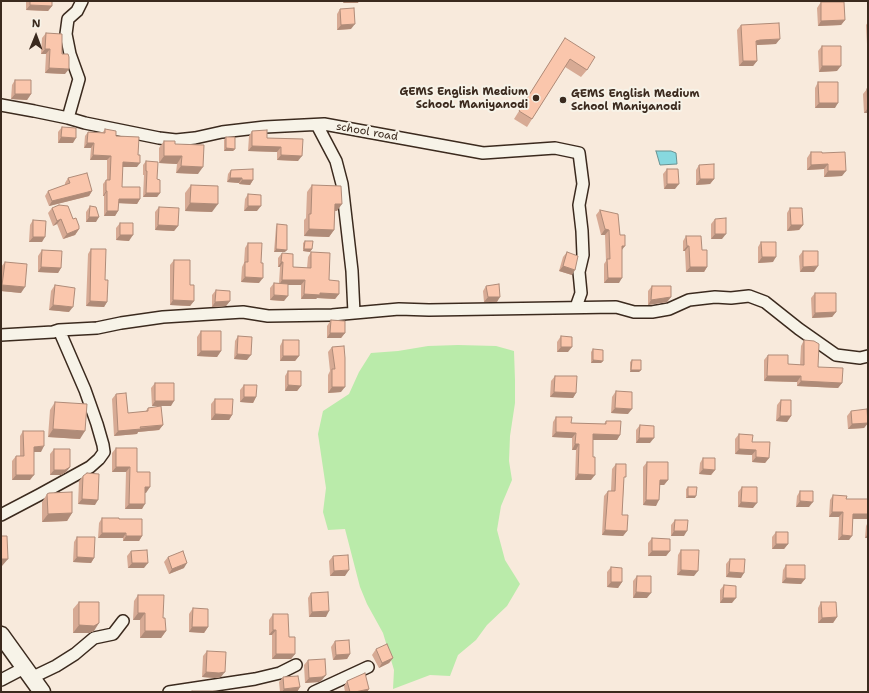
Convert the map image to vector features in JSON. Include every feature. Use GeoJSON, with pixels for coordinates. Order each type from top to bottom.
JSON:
{"type":"FeatureCollection","features":[{"type":"Feature","properties":{"kind":"main road"},"geometry":{"type":"LineString","coordinates":[[1,635],[42,692]]}},
{"type":"Feature","properties":{"kind":"street"},"geometry":{"type":"LineString","coordinates":[[68,118],[78,79],[70,54],[66,34],[68,19],[77,11],[82,1]]}},
{"type":"Feature","properties":{"kind":"street","name":"school road"},"geometry":{"type":"LineString","coordinates":[[1,105],[159,138],[176,140],[195,138],[222,132],[265,127],[324,124],[483,153],[555,148],[579,154],[583,184],[579,205],[583,255],[579,272],[581,293],[576,308]]}},
{"type":"Feature","properties":{"kind":"street"},"geometry":{"type":"LineString","coordinates":[[317,125],[336,161],[342,184],[352,271],[354,313]]}},
{"type":"Feature","properties":{"kind":"street"},"geometry":{"type":"LineString","coordinates":[[1,335],[97,328],[163,317],[243,312],[268,316],[332,315],[399,309],[429,310],[616,307],[634,312],[652,312],[669,309],[689,300],[715,297],[731,298],[749,296],[765,302],[799,329],[836,355],[860,358],[868,356]]}},
{"type":"Feature","properties":{"kind":"street"},"geometry":{"type":"LineString","coordinates":[[1,515],[90,467],[104,452],[104,444],[85,390],[59,330]]}},
{"type":"Feature","properties":{"kind":"street"},"geometry":{"type":"LineString","coordinates":[[1,680],[56,666],[75,654],[94,638],[113,634],[123,622]]}},
{"type":"Feature","properties":{"kind":"street"},"geometry":{"type":"LineString","coordinates":[[169,692],[280,673],[296,665]]}},
{"type":"Feature","properties":{"kind":"street"},"geometry":{"type":"LineString","coordinates":[[314,692],[368,667]]}},
{"type":"Feature","properties":{"kind":"green space"},"geometry":{"type":"Polygon","coordinates":[[[428,346],[496,346],[514,351],[515,403],[510,436],[509,461],[512,480],[501,506],[497,530],[505,560],[520,584],[507,606],[487,625],[476,640],[458,655],[450,676],[430,675],[393,689],[394,670],[383,633],[367,604],[360,587],[345,529],[328,530],[323,512],[326,488],[318,434],[323,411],[349,394],[359,372],[371,353],[398,351],[428,346]]]}},
{"type":"Feature","properties":{"kind":"water"},"geometry":{"type":"Polygon","coordinates":[[[656,151],[671,151],[676,153],[677,164],[660,165],[656,151]]]}},
{"type":"Feature","properties":{"kind":"building"},"geometry":{"type":"Polygon","coordinates":[[[30,1],[52,1],[52,6],[30,5],[30,1]]]}},
{"type":"Feature","properties":{"kind":"building"},"geometry":{"type":"Polygon","coordinates":[[[821,2],[844,2],[845,20],[821,21],[821,2]]]}},
{"type":"Feature","properties":{"kind":"building"},"geometry":{"type":"Polygon","coordinates":[[[354,8],[355,24],[341,25],[340,9],[354,8]]]}},
{"type":"Feature","properties":{"kind":"building"},"geometry":{"type":"Polygon","coordinates":[[[779,23],[780,39],[756,41],[757,61],[743,61],[741,25],[779,23]]]}},
{"type":"Feature","properties":{"kind":"building"},"geometry":{"type":"Polygon","coordinates":[[[46,33],[62,34],[62,54],[68,54],[69,69],[49,68],[50,49],[45,49],[46,33]]]}},
{"type":"Feature","properties":{"kind":"building","name":"GEMS English Medium SchooL Maniyanodi"},"geometry":{"type":"Polygon","coordinates":[[[565,38],[595,57],[587,70],[570,59],[532,119],[519,111],[565,38]]]}},
{"type":"Feature","properties":{"kind":"building"},"geometry":{"type":"Polygon","coordinates":[[[822,46],[841,46],[841,66],[822,66],[822,46]]]}},
{"type":"Feature","properties":{"kind":"building"},"geometry":{"type":"Polygon","coordinates":[[[15,80],[31,80],[31,94],[15,94],[15,80]]]}},
{"type":"Feature","properties":{"kind":"building"},"geometry":{"type":"Polygon","coordinates":[[[818,82],[838,82],[838,103],[819,103],[818,82]]]}},
{"type":"Feature","properties":{"kind":"building"},"geometry":{"type":"Polygon","coordinates":[[[62,127],[76,128],[76,138],[61,137],[62,127]]]}},
{"type":"Feature","properties":{"kind":"building"},"geometry":{"type":"Polygon","coordinates":[[[105,129],[116,131],[116,136],[139,137],[138,155],[140,155],[140,163],[123,162],[122,187],[140,187],[140,199],[119,199],[118,211],[107,211],[106,180],[110,180],[111,156],[93,155],[94,143],[87,143],[88,132],[105,133],[105,129]]]}},
{"type":"Feature","properties":{"kind":"building"},"geometry":{"type":"Polygon","coordinates":[[[267,130],[267,138],[303,139],[302,156],[281,155],[281,147],[252,146],[252,131],[267,130]]]}},
{"type":"Feature","properties":{"kind":"building"},"geometry":{"type":"Polygon","coordinates":[[[226,137],[235,137],[235,149],[226,148],[226,137]]]}},
{"type":"Feature","properties":{"kind":"building"},"geometry":{"type":"Polygon","coordinates":[[[164,141],[175,141],[175,144],[204,145],[203,167],[181,166],[182,156],[164,156],[164,141]]]}},
{"type":"Feature","properties":{"kind":"building"},"geometry":{"type":"Polygon","coordinates":[[[811,152],[845,152],[846,171],[828,171],[828,164],[811,165],[811,152]]]}},
{"type":"Feature","properties":{"kind":"building"},"geometry":{"type":"Polygon","coordinates":[[[146,161],[158,162],[157,179],[160,180],[160,193],[146,193],[146,161]]]}},
{"type":"Feature","properties":{"kind":"building"},"geometry":{"type":"Polygon","coordinates":[[[714,164],[714,179],[700,179],[699,165],[714,164]]]}},
{"type":"Feature","properties":{"kind":"building"},"geometry":{"type":"Polygon","coordinates":[[[253,169],[253,180],[230,178],[231,170],[253,169]]]}},
{"type":"Feature","properties":{"kind":"building"},"geometry":{"type":"Polygon","coordinates":[[[667,169],[678,169],[679,184],[667,184],[667,169]]]}},
{"type":"Feature","properties":{"kind":"building"},"geometry":{"type":"Polygon","coordinates":[[[87,173],[92,191],[52,201],[48,191],[70,183],[68,178],[87,173]]]}},
{"type":"Feature","properties":{"kind":"building"},"geometry":{"type":"Polygon","coordinates":[[[191,185],[218,186],[218,204],[190,203],[191,185]]]}},
{"type":"Feature","properties":{"kind":"building"},"geometry":{"type":"Polygon","coordinates":[[[312,185],[341,186],[342,204],[335,204],[334,230],[309,229],[312,185]]]}},
{"type":"Feature","properties":{"kind":"building"},"geometry":{"type":"Polygon","coordinates":[[[248,194],[261,195],[261,206],[248,206],[248,194]]]}},
{"type":"Feature","properties":{"kind":"building"},"geometry":{"type":"Polygon","coordinates":[[[59,205],[68,206],[73,219],[76,218],[79,229],[67,234],[61,219],[57,221],[52,208],[59,205]]]}},
{"type":"Feature","properties":{"kind":"building"},"geometry":{"type":"Polygon","coordinates":[[[90,206],[96,207],[99,217],[89,217],[90,206]]]}},
{"type":"Feature","properties":{"kind":"building"},"geometry":{"type":"Polygon","coordinates":[[[159,207],[179,208],[178,226],[158,225],[159,207]]]}},
{"type":"Feature","properties":{"kind":"building"},"geometry":{"type":"Polygon","coordinates":[[[790,208],[802,208],[803,225],[791,225],[790,208]]]}},
{"type":"Feature","properties":{"kind":"building"},"geometry":{"type":"Polygon","coordinates":[[[600,210],[618,214],[620,235],[625,235],[625,246],[622,246],[622,278],[608,278],[607,259],[610,259],[609,230],[605,229],[600,210]]]}},
{"type":"Feature","properties":{"kind":"building"},"geometry":{"type":"Polygon","coordinates":[[[726,218],[726,234],[715,234],[715,219],[726,218]]]}},
{"type":"Feature","properties":{"kind":"building"},"geometry":{"type":"Polygon","coordinates":[[[33,220],[46,221],[45,237],[33,237],[33,220]]]}},
{"type":"Feature","properties":{"kind":"building"},"geometry":{"type":"Polygon","coordinates":[[[120,223],[133,223],[133,235],[120,235],[120,223]]]}},
{"type":"Feature","properties":{"kind":"building"},"geometry":{"type":"Polygon","coordinates":[[[277,224],[287,225],[287,250],[276,249],[277,224]]]}},
{"type":"Feature","properties":{"kind":"building"},"geometry":{"type":"Polygon","coordinates":[[[686,236],[701,236],[702,250],[707,250],[707,267],[690,267],[689,246],[687,246],[686,236]]]}},
{"type":"Feature","properties":{"kind":"building"},"geometry":{"type":"Polygon","coordinates":[[[305,241],[313,241],[312,249],[304,249],[305,241]]]}},
{"type":"Feature","properties":{"kind":"building"},"geometry":{"type":"Polygon","coordinates":[[[761,242],[776,242],[776,257],[762,257],[761,242]]]}},
{"type":"Feature","properties":{"kind":"building"},"geometry":{"type":"Polygon","coordinates":[[[248,243],[262,243],[261,263],[263,263],[263,278],[245,277],[245,262],[248,262],[248,243]]]}},
{"type":"Feature","properties":{"kind":"building"},"geometry":{"type":"Polygon","coordinates":[[[91,249],[106,249],[105,280],[108,280],[107,302],[90,301],[91,249]]]}},
{"type":"Feature","properties":{"kind":"building"},"geometry":{"type":"Polygon","coordinates":[[[42,250],[62,251],[61,268],[41,267],[42,250]]]}},
{"type":"Feature","properties":{"kind":"building"},"geometry":{"type":"Polygon","coordinates":[[[803,251],[818,251],[818,266],[803,267],[803,251]]]}},
{"type":"Feature","properties":{"kind":"building"},"geometry":{"type":"Polygon","coordinates":[[[311,252],[330,253],[329,280],[339,281],[339,294],[304,294],[305,280],[282,280],[282,253],[293,254],[293,267],[311,268],[311,252]]]}},
{"type":"Feature","properties":{"kind":"building"},"geometry":{"type":"Polygon","coordinates":[[[567,252],[578,256],[575,270],[563,266],[567,252]]]}},
{"type":"Feature","properties":{"kind":"building"},"geometry":{"type":"Polygon","coordinates":[[[174,260],[190,260],[190,285],[194,285],[194,301],[173,300],[174,260]]]}},
{"type":"Feature","properties":{"kind":"building"},"geometry":{"type":"Polygon","coordinates":[[[5,262],[27,264],[25,287],[2,285],[5,262]]]}},
{"type":"Feature","properties":{"kind":"building"},"geometry":{"type":"Polygon","coordinates":[[[274,283],[288,284],[288,296],[274,295],[274,283]]]}},
{"type":"Feature","properties":{"kind":"building"},"geometry":{"type":"Polygon","coordinates":[[[499,284],[500,297],[488,297],[486,286],[499,284]]]}},
{"type":"Feature","properties":{"kind":"building"},"geometry":{"type":"Polygon","coordinates":[[[55,285],[75,288],[73,307],[53,305],[55,285]]]}},
{"type":"Feature","properties":{"kind":"building"},"geometry":{"type":"Polygon","coordinates":[[[652,286],[671,286],[671,297],[651,300],[652,286]]]}},
{"type":"Feature","properties":{"kind":"building"},"geometry":{"type":"Polygon","coordinates":[[[216,290],[230,291],[230,301],[215,302],[216,290]]]}},
{"type":"Feature","properties":{"kind":"building"},"geometry":{"type":"Polygon","coordinates":[[[815,293],[836,293],[836,312],[815,313],[815,293]]]}},
{"type":"Feature","properties":{"kind":"building"},"geometry":{"type":"Polygon","coordinates":[[[331,320],[345,321],[345,333],[330,333],[331,320]]]}},
{"type":"Feature","properties":{"kind":"building"},"geometry":{"type":"Polygon","coordinates":[[[201,331],[221,331],[221,351],[201,351],[201,331]]]}},
{"type":"Feature","properties":{"kind":"building"},"geometry":{"type":"Polygon","coordinates":[[[238,336],[252,337],[251,355],[237,354],[238,336]]]}},
{"type":"Feature","properties":{"kind":"building"},"geometry":{"type":"Polygon","coordinates":[[[561,336],[572,337],[572,347],[561,347],[561,336]]]}},
{"type":"Feature","properties":{"kind":"building"},"geometry":{"type":"Polygon","coordinates":[[[283,340],[299,340],[299,356],[283,356],[283,340]]]}},
{"type":"Feature","properties":{"kind":"building"},"geometry":{"type":"Polygon","coordinates":[[[804,340],[814,341],[819,344],[818,367],[843,368],[842,383],[801,381],[801,376],[767,376],[768,355],[788,355],[788,364],[804,365],[804,340]]]}},
{"type":"Feature","properties":{"kind":"building"},"geometry":{"type":"Polygon","coordinates":[[[344,346],[345,387],[332,387],[332,369],[335,369],[332,347],[344,346]]]}},
{"type":"Feature","properties":{"kind":"building"},"geometry":{"type":"Polygon","coordinates":[[[593,349],[603,350],[603,361],[593,360],[593,349]]]}},
{"type":"Feature","properties":{"kind":"building"},"geometry":{"type":"Polygon","coordinates":[[[632,360],[641,360],[641,370],[631,370],[632,360]]]}},
{"type":"Feature","properties":{"kind":"building"},"geometry":{"type":"Polygon","coordinates":[[[288,371],[301,371],[301,386],[288,385],[288,371]]]}},
{"type":"Feature","properties":{"kind":"building"},"geometry":{"type":"Polygon","coordinates":[[[555,376],[577,376],[576,393],[554,392],[555,376]]]}},
{"type":"Feature","properties":{"kind":"building"},"geometry":{"type":"Polygon","coordinates":[[[155,383],[174,383],[174,401],[155,401],[155,383]]]}},
{"type":"Feature","properties":{"kind":"building"},"geometry":{"type":"Polygon","coordinates":[[[244,385],[257,385],[256,397],[244,397],[244,385]]]}},
{"type":"Feature","properties":{"kind":"building"},"geometry":{"type":"Polygon","coordinates":[[[616,391],[632,392],[632,409],[615,408],[616,391]]]}},
{"type":"Feature","properties":{"kind":"building"},"geometry":{"type":"Polygon","coordinates":[[[126,393],[128,413],[148,411],[148,408],[161,406],[163,425],[118,431],[116,394],[126,393]]]}},
{"type":"Feature","properties":{"kind":"building"},"geometry":{"type":"Polygon","coordinates":[[[215,399],[233,399],[232,415],[215,414],[215,399]]]}},
{"type":"Feature","properties":{"kind":"building"},"geometry":{"type":"Polygon","coordinates":[[[781,400],[791,400],[791,416],[780,416],[781,400]]]}},
{"type":"Feature","properties":{"kind":"building"},"geometry":{"type":"Polygon","coordinates":[[[55,402],[87,404],[85,431],[53,429],[55,402]]]}},
{"type":"Feature","properties":{"kind":"building"},"geometry":{"type":"Polygon","coordinates":[[[867,409],[868,423],[852,424],[851,411],[867,409]]]}},
{"type":"Feature","properties":{"kind":"building"},"geometry":{"type":"Polygon","coordinates":[[[556,417],[572,417],[571,423],[606,424],[606,421],[621,421],[620,435],[593,434],[595,475],[578,474],[579,444],[575,444],[576,433],[556,432],[556,417]]]}},
{"type":"Feature","properties":{"kind":"building"},"geometry":{"type":"Polygon","coordinates":[[[640,425],[654,426],[654,438],[639,438],[640,425]]]}},
{"type":"Feature","properties":{"kind":"building"},"geometry":{"type":"Polygon","coordinates":[[[23,431],[44,431],[44,446],[34,447],[34,475],[16,475],[16,456],[24,456],[23,431]]]}},
{"type":"Feature","properties":{"kind":"building"},"geometry":{"type":"Polygon","coordinates":[[[739,434],[753,435],[752,442],[770,442],[769,458],[756,457],[756,450],[739,449],[739,434]]]}},
{"type":"Feature","properties":{"kind":"building"},"geometry":{"type":"Polygon","coordinates":[[[116,448],[137,448],[137,472],[150,472],[150,487],[145,487],[145,504],[129,504],[130,467],[116,467],[116,448]]]}},
{"type":"Feature","properties":{"kind":"building"},"geometry":{"type":"Polygon","coordinates":[[[54,449],[70,449],[70,467],[65,470],[54,470],[54,449]]]}},
{"type":"Feature","properties":{"kind":"building"},"geometry":{"type":"Polygon","coordinates":[[[703,458],[715,458],[715,470],[703,469],[703,458]]]}},
{"type":"Feature","properties":{"kind":"building"},"geometry":{"type":"Polygon","coordinates":[[[647,462],[668,462],[668,480],[660,480],[659,500],[646,500],[647,462]]]}},
{"type":"Feature","properties":{"kind":"building"},"geometry":{"type":"Polygon","coordinates":[[[616,464],[626,464],[622,515],[628,515],[627,531],[605,530],[608,491],[615,491],[616,464]]]}},
{"type":"Feature","properties":{"kind":"building"},"geometry":{"type":"Polygon","coordinates":[[[87,473],[99,474],[98,500],[82,499],[83,476],[87,473]]]}},
{"type":"Feature","properties":{"kind":"building"},"geometry":{"type":"Polygon","coordinates":[[[688,487],[697,487],[696,496],[688,496],[688,487]]]}},
{"type":"Feature","properties":{"kind":"building"},"geometry":{"type":"Polygon","coordinates":[[[742,487],[757,487],[757,503],[741,502],[742,487]]]}},
{"type":"Feature","properties":{"kind":"building"},"geometry":{"type":"Polygon","coordinates":[[[800,491],[813,491],[813,502],[800,501],[800,491]]]}},
{"type":"Feature","properties":{"kind":"building"},"geometry":{"type":"Polygon","coordinates":[[[72,492],[72,513],[48,514],[47,494],[72,492]]]}},
{"type":"Feature","properties":{"kind":"building"},"geometry":{"type":"Polygon","coordinates":[[[833,495],[847,496],[846,499],[868,499],[868,514],[853,514],[852,536],[842,535],[843,512],[832,512],[833,495]]]}},
{"type":"Feature","properties":{"kind":"building"},"geometry":{"type":"Polygon","coordinates":[[[102,518],[142,519],[142,536],[126,536],[126,533],[102,533],[102,518]]]}},
{"type":"Feature","properties":{"kind":"building"},"geometry":{"type":"Polygon","coordinates":[[[675,520],[688,520],[687,531],[674,531],[675,520]]]}},
{"type":"Feature","properties":{"kind":"building"},"geometry":{"type":"Polygon","coordinates":[[[776,532],[788,532],[788,544],[776,544],[776,532]]]}},
{"type":"Feature","properties":{"kind":"building"},"geometry":{"type":"Polygon","coordinates":[[[1,536],[7,536],[8,559],[1,559],[1,536]]]}},
{"type":"Feature","properties":{"kind":"building"},"geometry":{"type":"Polygon","coordinates":[[[77,537],[95,537],[94,558],[77,557],[77,537]]]}},
{"type":"Feature","properties":{"kind":"building"},"geometry":{"type":"Polygon","coordinates":[[[652,538],[670,539],[670,551],[652,551],[652,538]]]}},
{"type":"Feature","properties":{"kind":"building"},"geometry":{"type":"Polygon","coordinates":[[[147,550],[148,563],[132,563],[131,551],[147,550]]]}},
{"type":"Feature","properties":{"kind":"building"},"geometry":{"type":"Polygon","coordinates":[[[681,550],[699,550],[698,571],[681,570],[681,550]]]}},
{"type":"Feature","properties":{"kind":"building"},"geometry":{"type":"Polygon","coordinates":[[[183,551],[187,563],[172,569],[168,557],[183,551]]]}},
{"type":"Feature","properties":{"kind":"building"},"geometry":{"type":"Polygon","coordinates":[[[348,555],[349,570],[334,571],[333,556],[348,555]]]}},
{"type":"Feature","properties":{"kind":"building"},"geometry":{"type":"Polygon","coordinates":[[[730,559],[745,559],[744,573],[729,572],[730,559]]]}},
{"type":"Feature","properties":{"kind":"building"},"geometry":{"type":"Polygon","coordinates":[[[786,565],[805,565],[805,579],[786,578],[786,565]]]}},
{"type":"Feature","properties":{"kind":"building"},"geometry":{"type":"Polygon","coordinates":[[[611,567],[622,568],[622,582],[611,582],[611,567]]]}},
{"type":"Feature","properties":{"kind":"building"},"geometry":{"type":"Polygon","coordinates":[[[637,576],[651,576],[651,593],[636,592],[637,576]]]}},
{"type":"Feature","properties":{"kind":"building"},"geometry":{"type":"Polygon","coordinates":[[[724,585],[736,586],[736,598],[723,598],[724,585]]]}},
{"type":"Feature","properties":{"kind":"building"},"geometry":{"type":"Polygon","coordinates":[[[328,592],[329,611],[312,612],[311,593],[328,592]]]}},
{"type":"Feature","properties":{"kind":"building"},"geometry":{"type":"Polygon","coordinates":[[[138,595],[164,595],[163,618],[165,618],[166,631],[145,631],[145,613],[138,613],[138,595]]]}},
{"type":"Feature","properties":{"kind":"building"},"geometry":{"type":"Polygon","coordinates":[[[79,602],[99,602],[99,623],[94,626],[79,625],[79,602]]]}},
{"type":"Feature","properties":{"kind":"building"},"geometry":{"type":"Polygon","coordinates":[[[821,602],[836,602],[837,617],[822,618],[821,602]]]}},
{"type":"Feature","properties":{"kind":"building"},"geometry":{"type":"Polygon","coordinates":[[[193,608],[208,609],[208,627],[192,627],[193,608]]]}},
{"type":"Feature","properties":{"kind":"building"},"geometry":{"type":"Polygon","coordinates":[[[273,614],[288,614],[289,637],[295,637],[295,654],[276,654],[276,630],[273,630],[273,614]]]}},
{"type":"Feature","properties":{"kind":"building"},"geometry":{"type":"Polygon","coordinates":[[[349,640],[350,654],[336,655],[335,641],[349,640]]]}},
{"type":"Feature","properties":{"kind":"building"},"geometry":{"type":"Polygon","coordinates":[[[387,644],[393,658],[382,663],[376,649],[387,644]]]}},
{"type":"Feature","properties":{"kind":"building"},"geometry":{"type":"Polygon","coordinates":[[[207,651],[226,652],[225,672],[206,672],[207,651]]]}},
{"type":"Feature","properties":{"kind":"building"},"geometry":{"type":"Polygon","coordinates":[[[325,659],[326,675],[322,677],[309,678],[308,660],[325,659]]]}},
{"type":"Feature","properties":{"kind":"building"},"geometry":{"type":"Polygon","coordinates":[[[365,673],[369,689],[350,692],[347,681],[365,673]]]}},
{"type":"Feature","properties":{"kind":"building"},"geometry":{"type":"Polygon","coordinates":[[[298,676],[300,687],[284,689],[283,677],[298,676]]]}},
{"type":"Feature","properties":{"kind":"building"},"geometry":{"type":"Polygon","coordinates":[[[216,691],[216,692],[192,692],[216,691]]]}},
{"type":"Feature","properties":{"kind":"place","name":"GEMS English Medium SchooL Maniyanodi"},"geometry":{"type":"Point","coordinates":[536,98]}},
{"type":"Feature","properties":{"kind":"place","name":"GEMS English Medium School Maniyanodi"},"geometry":{"type":"Point","coordinates":[563,100]}}]}
